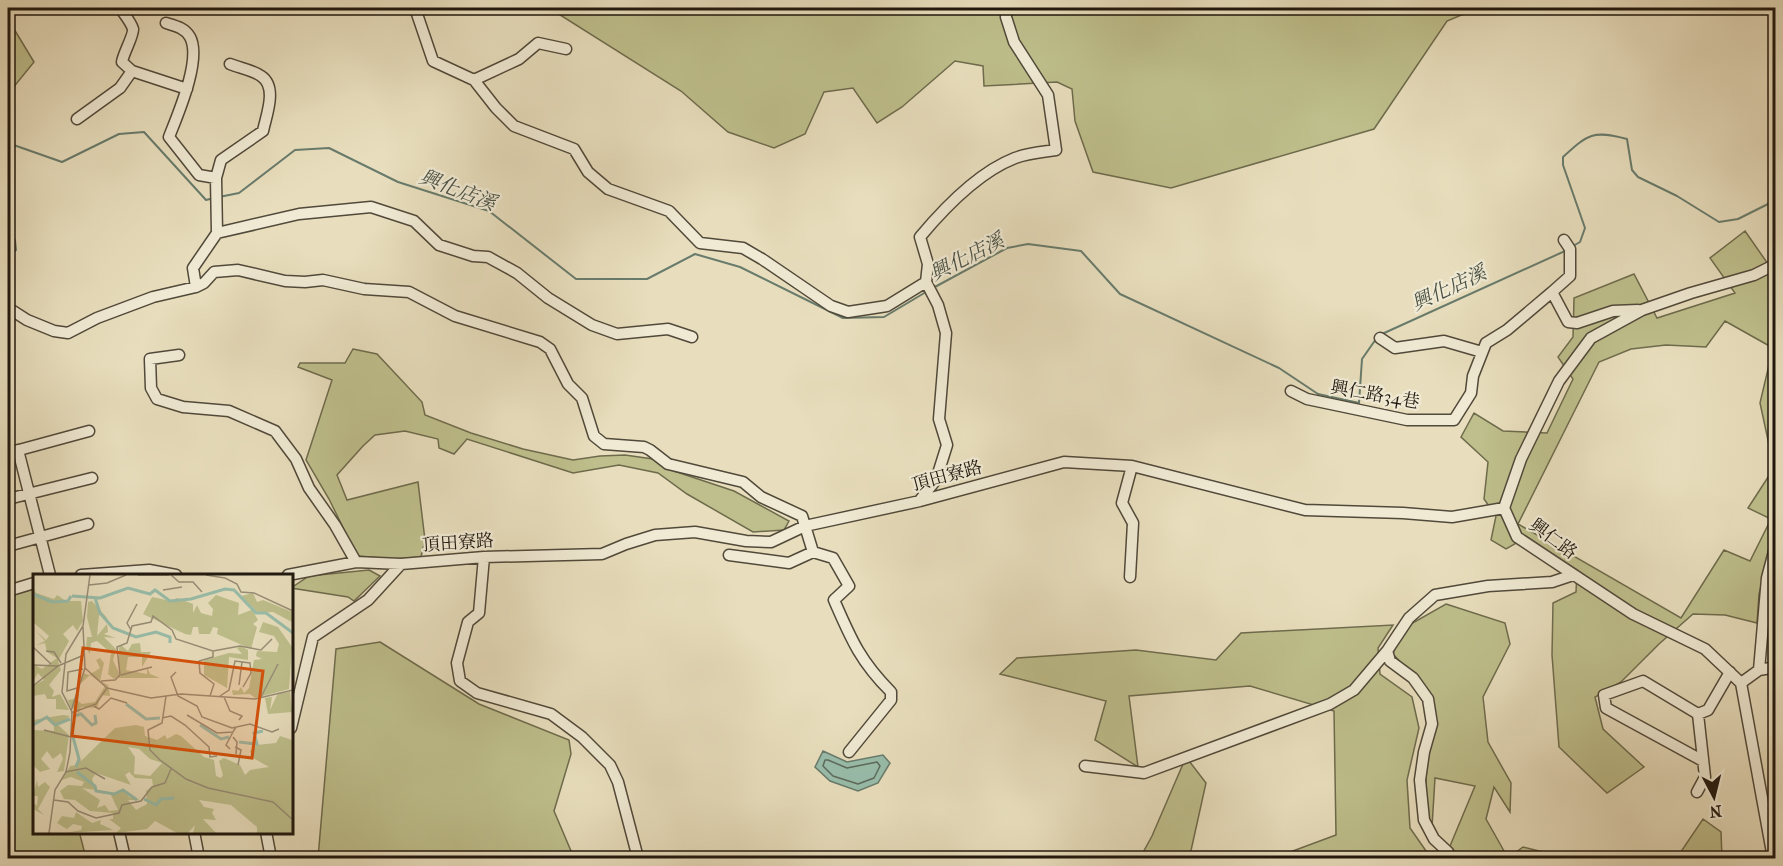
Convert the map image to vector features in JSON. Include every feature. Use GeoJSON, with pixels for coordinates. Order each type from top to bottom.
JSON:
{"type":"FeatureCollection","features":[{"type":"Feature","properties":{"kind":"street"},"geometry":{"type":"LineString","coordinates":[[120,8],[133,30],[122,62],[132,71],[187,89]]}},
{"type":"Feature","properties":{"kind":"street"},"geometry":{"type":"LineString","coordinates":[[415,8],[432,61],[474,81],[514,126],[574,149],[588,172],[609,189],[669,211],[700,243],[743,248],[831,306],[848,312],[886,306],[926,282]]}},
{"type":"Feature","properties":{"kind":"street"},"geometry":{"type":"LineString","coordinates":[[920,501],[936,480],[947,445],[939,419],[946,333],[938,305],[926,282],[928,264],[920,237],[936,218],[987,172],[1017,157],[1056,150],[1048,95],[1014,42],[1006,17],[1006,8]]}},
{"type":"Feature","properties":{"kind":"street"},"geometry":{"type":"LineString","coordinates":[[166,23],[179,26],[189,35],[194,47],[187,89],[169,137],[199,175],[216,178]]}},
{"type":"Feature","properties":{"kind":"street"},"geometry":{"type":"LineString","coordinates":[[474,81],[519,59],[538,43],[566,49]]}},
{"type":"Feature","properties":{"kind":"street"},"geometry":{"type":"LineString","coordinates":[[196,286],[193,268],[217,233],[216,178],[221,160],[263,130],[270,95],[268,83],[262,76],[230,64]]}},
{"type":"Feature","properties":{"kind":"street"},"geometry":{"type":"LineString","coordinates":[[77,119],[120,88],[132,71]]}},
{"type":"Feature","properties":{"kind":"street"},"geometry":{"type":"LineString","coordinates":[[217,233],[299,214],[371,207],[414,221],[439,245],[473,256],[488,257],[517,273],[548,298],[592,325],[617,334],[668,328],[692,337]]}},
{"type":"Feature","properties":{"kind":"street","name":"興仁路34巷"},"geometry":{"type":"LineString","coordinates":[[1291,391],[1307,399],[1407,420],[1454,420],[1471,393],[1473,376],[1486,343],[1507,330],[1570,276],[1570,249],[1564,240]]}},
{"type":"Feature","properties":{"kind":"street"},"geometry":{"type":"LineString","coordinates":[[1504,508],[1521,459],[1559,381],[1591,338],[1642,310],[1754,275],[1776,264]]}},
{"type":"Feature","properties":{"kind":"street"},"geometry":{"type":"LineString","coordinates":[[8,310],[54,331],[68,333],[97,318],[153,297],[204,283],[214,272],[238,270],[285,281],[323,280],[364,288],[409,292],[455,316],[540,342],[550,349],[568,384],[582,398],[594,435],[604,444],[644,447],[668,464],[743,482],[761,497],[802,516],[813,552]]}},
{"type":"Feature","properties":{"kind":"street"},"geometry":{"type":"LineString","coordinates":[[1552,292],[1568,322],[1577,323],[1612,312],[1642,310]]}},
{"type":"Feature","properties":{"kind":"street"},"geometry":{"type":"LineString","coordinates":[[1380,338],[1395,348],[1444,341],[1482,352]]}},
{"type":"Feature","properties":{"kind":"street"},"geometry":{"type":"LineString","coordinates":[[179,355],[150,359],[151,388],[157,399],[183,407],[229,411],[275,430],[296,459],[309,488],[335,525],[356,562]]}},
{"type":"Feature","properties":{"kind":"street"},"geometry":{"type":"LineString","coordinates":[[50,574],[29,494],[13,451],[89,431]]}},
{"type":"Feature","properties":{"kind":"street","name":"頂田寮路"},"geometry":{"type":"LineString","coordinates":[[292,574],[356,562],[401,564],[484,557],[602,554],[655,535],[695,532],[746,541],[771,542],[805,526],[920,501],[1064,462],[1132,466],[1305,510],[1452,517],[1504,508]]}},
{"type":"Feature","properties":{"kind":"street"},"geometry":{"type":"LineString","coordinates":[[1130,577],[1133,523],[1122,502],[1132,466]]}},
{"type":"Feature","properties":{"kind":"street"},"geometry":{"type":"LineString","coordinates":[[8,499],[92,478]]}},
{"type":"Feature","properties":{"kind":"street","name":"興仁路"},"geometry":{"type":"LineString","coordinates":[[1504,508],[1517,537],[1633,614],[1705,649],[1741,683]]}},
{"type":"Feature","properties":{"kind":"street"},"geometry":{"type":"LineString","coordinates":[[8,546],[88,524]]}},
{"type":"Feature","properties":{"kind":"street"},"geometry":{"type":"LineString","coordinates":[[1759,670],[1767,578],[1776,544]]}},
{"type":"Feature","properties":{"kind":"street"},"geometry":{"type":"LineString","coordinates":[[729,555],[789,562],[813,552],[833,558],[849,586],[834,600],[852,642],[873,674],[891,692],[891,700],[849,752]]}},
{"type":"Feature","properties":{"kind":"street"},"geometry":{"type":"LineString","coordinates":[[484,557],[479,613],[468,622],[457,663],[460,681],[477,693],[551,714],[582,737],[610,765],[618,782],[638,858]]}},
{"type":"Feature","properties":{"kind":"street","name":"頂田寮路"},"geometry":{"type":"LineString","coordinates":[[292,715],[313,637],[368,600],[401,564]]}},
{"type":"Feature","properties":{"kind":"street"},"geometry":{"type":"LineString","coordinates":[[95,574],[149,570],[171,574]]}},
{"type":"Feature","properties":{"kind":"street"},"geometry":{"type":"LineString","coordinates":[[1085,766],[1144,773],[1330,704],[1354,690],[1387,651],[1409,618],[1435,595],[1488,586],[1552,582],[1573,575]]}},
{"type":"Feature","properties":{"kind":"street"},"geometry":{"type":"LineString","coordinates":[[8,591],[33,583]]}},
{"type":"Feature","properties":{"kind":"street"},"geometry":{"type":"LineString","coordinates":[[1387,651],[1390,661],[1413,678],[1428,699],[1432,724],[1424,752],[1420,780],[1424,820],[1434,839],[1451,858]]}},
{"type":"Feature","properties":{"kind":"street"},"geometry":{"type":"LineString","coordinates":[[1773,858],[1770,807],[1741,683],[1759,670],[1776,667]]}},
{"type":"Feature","properties":{"kind":"street"},"geometry":{"type":"LineString","coordinates":[[1698,714],[1708,710],[1730,672]]}},
{"type":"Feature","properties":{"kind":"street"},"geometry":{"type":"LineString","coordinates":[[1698,714],[1643,681],[1604,695],[1606,708],[1703,761]]}},
{"type":"Feature","properties":{"kind":"street"},"geometry":{"type":"LineString","coordinates":[[1697,792],[1705,777],[1698,714]]}},
{"type":"Feature","properties":{"kind":"street"},"geometry":{"type":"LineString","coordinates":[[119,833],[125,858]]}},
{"type":"Feature","properties":{"kind":"street"},"geometry":{"type":"LineString","coordinates":[[194,833],[199,858]]}},
{"type":"Feature","properties":{"kind":"street"},"geometry":{"type":"LineString","coordinates":[[266,833],[271,858]]}},
{"type":"Feature","properties":{"kind":"shaded area"},"geometry":{"type":"Polygon","coordinates":[[[549,8],[1478,8],[1447,21],[1374,129],[1171,188],[1093,172],[1075,121],[1072,89],[1057,82],[984,86],[983,66],[955,61],[902,107],[877,123],[853,88],[824,92],[805,134],[774,148],[728,132],[681,91],[549,8]]]}},
{"type":"Feature","properties":{"kind":"shaded area"},"geometry":{"type":"Polygon","coordinates":[[[8,19],[34,62],[8,94],[8,19]]]}},
{"type":"Feature","properties":{"kind":"shaded area"},"geometry":{"type":"Polygon","coordinates":[[[1745,231],[1775,274],[1776,526],[1759,594],[1757,623],[1725,615],[1693,614],[1621,682],[1595,697],[1603,729],[1644,767],[1607,793],[1559,747],[1552,655],[1553,603],[1576,592],[1577,570],[1525,538],[1506,549],[1491,540],[1496,516],[1484,499],[1488,462],[1461,437],[1474,413],[1503,431],[1547,433],[1573,379],[1558,357],[1573,337],[1574,298],[1634,274],[1657,318],[1735,293],[1710,258],[1745,231]],[[1725,321],[1706,347],[1666,345],[1631,349],[1599,362],[1518,524],[1681,618],[1724,550],[1750,561],[1771,519],[1748,508],[1774,468],[1760,403],[1773,348],[1725,321]]]}},
{"type":"Feature","properties":{"kind":"shaded area"},"geometry":{"type":"Polygon","coordinates":[[[353,349],[377,354],[422,402],[425,415],[471,433],[523,449],[573,460],[625,455],[653,459],[674,471],[734,491],[789,521],[784,530],[753,532],[687,494],[658,473],[619,465],[573,473],[467,439],[454,454],[439,448],[438,439],[405,431],[375,435],[337,475],[347,500],[418,482],[425,540],[421,557],[394,559],[357,556],[329,499],[306,460],[332,380],[298,367],[300,363],[345,363],[353,349]]]}},
{"type":"Feature","properties":{"kind":"shaded area"},"geometry":{"type":"Polygon","coordinates":[[[369,570],[380,576],[354,601],[348,597],[292,588],[309,576],[369,570]]]}},
{"type":"Feature","properties":{"kind":"shaded area"},"geometry":{"type":"Polygon","coordinates":[[[33,589],[33,833],[81,833],[86,858],[8,858],[8,596],[33,589]]]}},
{"type":"Feature","properties":{"kind":"shaded area"},"geometry":{"type":"Polygon","coordinates":[[[1446,604],[1505,623],[1510,644],[1483,697],[1488,742],[1511,783],[1510,812],[1494,787],[1486,819],[1508,858],[1452,858],[1450,846],[1475,786],[1435,778],[1432,827],[1426,819],[1426,759],[1437,725],[1426,690],[1393,654],[1402,629],[1446,604]]]}},
{"type":"Feature","properties":{"kind":"shaded area"},"geometry":{"type":"Polygon","coordinates":[[[1393,625],[1378,648],[1380,674],[1412,697],[1419,728],[1407,780],[1410,828],[1431,858],[1274,858],[1336,835],[1334,711],[1250,686],[1129,696],[1138,767],[1095,740],[1106,701],[1000,674],[1017,658],[1136,650],[1216,660],[1241,633],[1393,625]]]}},
{"type":"Feature","properties":{"kind":"shaded area"},"geometry":{"type":"Polygon","coordinates":[[[380,642],[479,704],[569,740],[571,754],[554,811],[574,858],[318,858],[336,649],[380,642]]]}},
{"type":"Feature","properties":{"kind":"shaded area"},"geometry":{"type":"Polygon","coordinates":[[[1186,757],[1206,783],[1190,855],[1201,858],[1140,858],[1152,836],[1186,757]]]}},
{"type":"Feature","properties":{"kind":"shaded area"},"geometry":{"type":"Polygon","coordinates":[[[1703,819],[1721,832],[1722,858],[1681,858],[1678,856],[1703,819]]]}},
{"type":"Feature","properties":{"kind":"shaded area"},"geometry":{"type":"Polygon","coordinates":[[[1523,847],[1560,858],[1508,858],[1523,847]]]}},
{"type":"Feature","properties":{"kind":"water"},"geometry":{"type":"Polygon","coordinates":[[[823,751],[847,762],[883,755],[890,763],[878,783],[858,791],[830,781],[815,767],[823,751]]]}},
{"type":"Feature","properties":{"kind":"waterway","name":"興化店溪"},"geometry":{"type":"LineString","coordinates":[[8,143],[62,162],[119,134],[144,132],[206,200],[214,198]]}},
{"type":"Feature","properties":{"kind":"waterway","name":"興化店溪"},"geometry":{"type":"LineString","coordinates":[[1573,246],[1580,242],[1585,228],[1563,165],[1563,157],[1579,143],[1592,136],[1606,135],[1627,139],[1632,170],[1638,177],[1677,196],[1719,222],[1738,219],[1776,200]]}},
{"type":"Feature","properties":{"kind":"waterway","name":"興化店溪"},"geometry":{"type":"LineString","coordinates":[[219,197],[239,193],[295,150],[329,148],[398,182],[489,211],[576,279],[647,279],[695,254],[740,267],[843,318],[884,317],[926,292]]}},
{"type":"Feature","properties":{"kind":"waterway","name":"興化店溪"},"geometry":{"type":"LineString","coordinates":[[8,235],[15,240],[16,250],[8,257]]}},
{"type":"Feature","properties":{"kind":"waterway","name":"興化店溪"},"geometry":{"type":"LineString","coordinates":[[933,288],[1007,248],[1028,244],[1081,251],[1120,294],[1279,368],[1318,394],[1359,403],[1362,359],[1376,339]]}},
{"type":"Feature","properties":{"kind":"waterway","name":"興化店溪"},"geometry":{"type":"LineString","coordinates":[[1382,334],[1565,251]]}}]}
